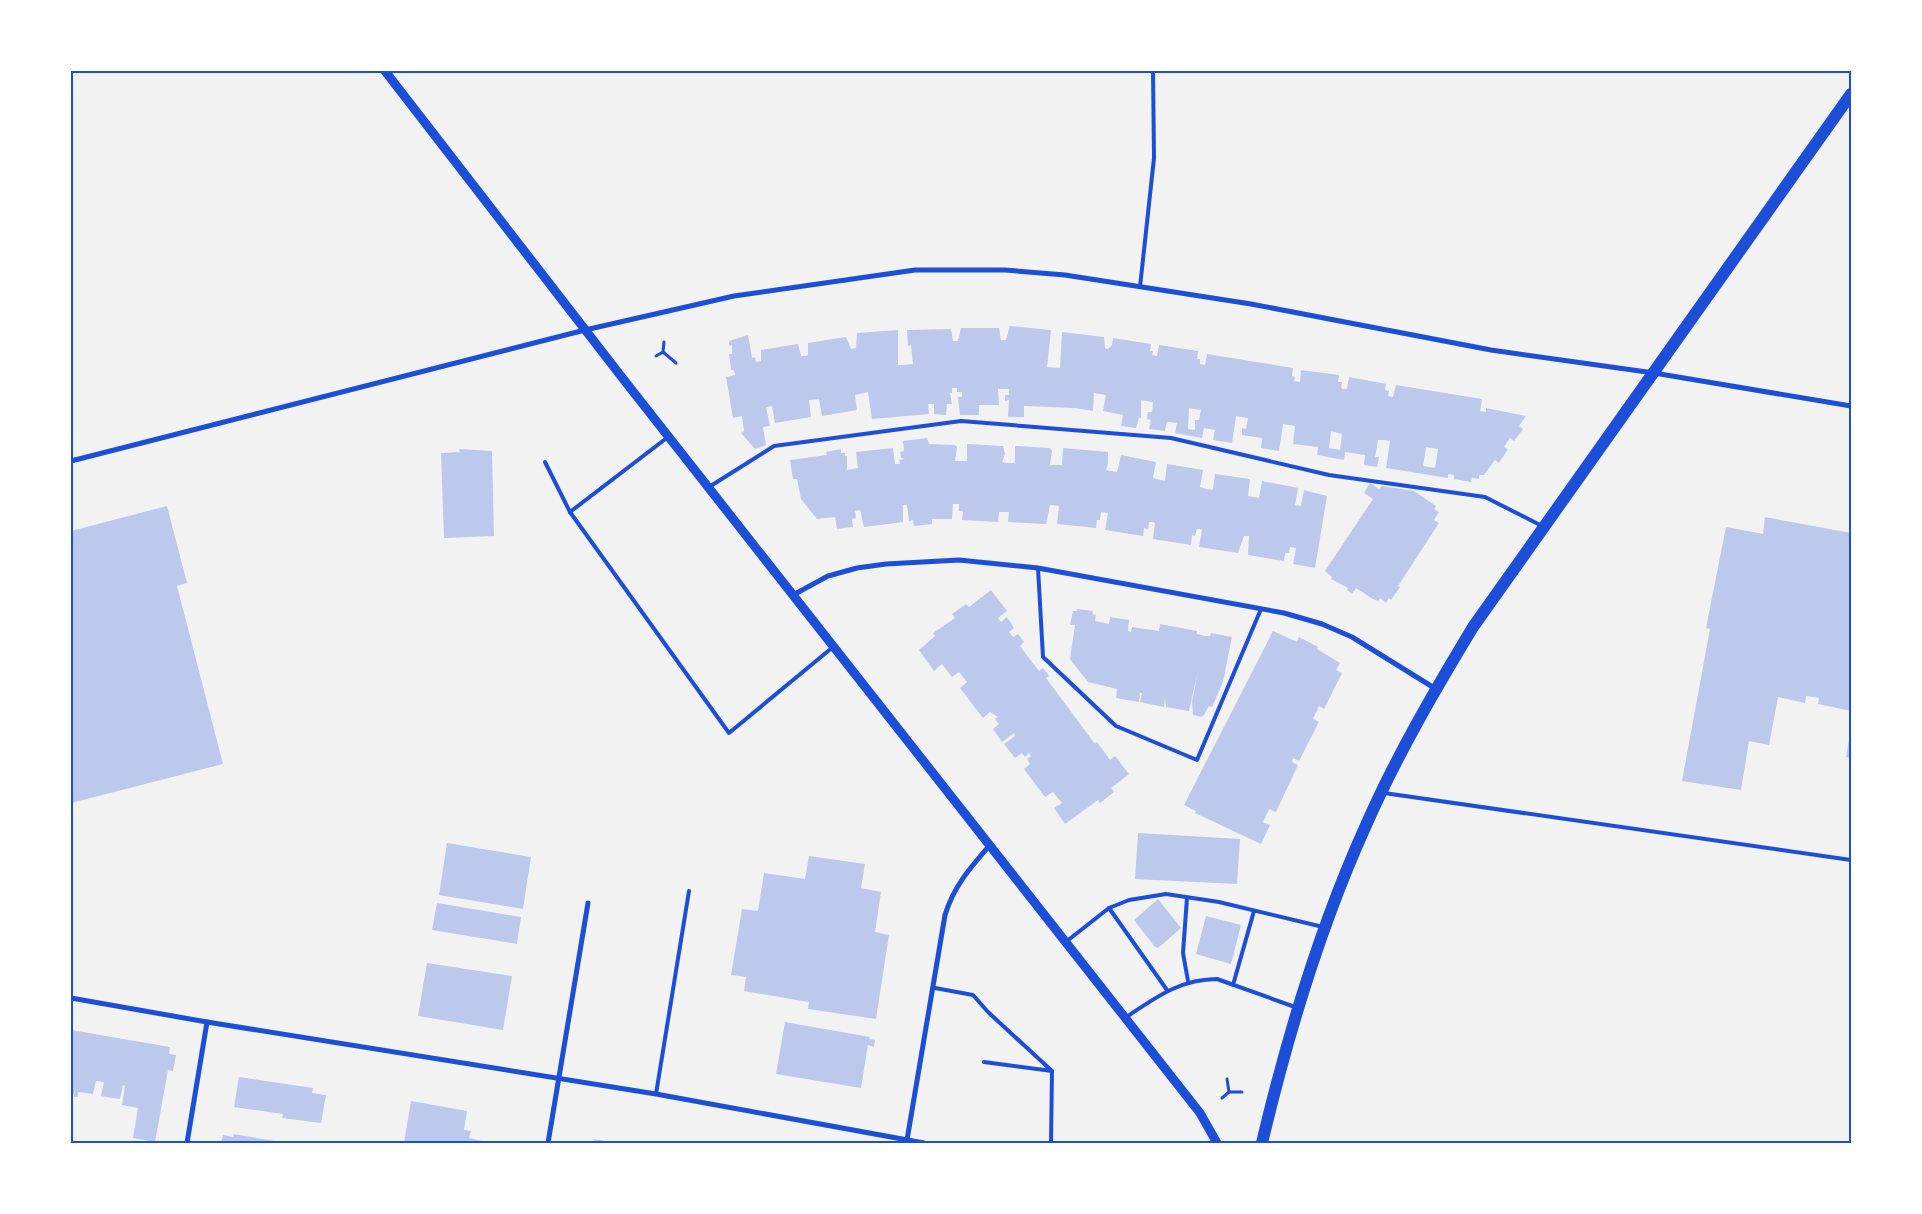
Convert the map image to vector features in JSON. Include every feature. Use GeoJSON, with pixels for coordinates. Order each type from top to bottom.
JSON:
{"type":"FeatureCollection","features":[{"type":"Feature","properties":{"kind":"main road"},"geometry":{"type":"LineString","coordinates":[[1262,1143],[1297,1007],[1325,927],[1367,823],[1436,689],[1473,626],[1851,94]]}},
{"type":"Feature","properties":{"kind":"street"},"geometry":{"type":"LineString","coordinates":[[385,71],[668,437],[1200,1113],[1217,1143]]}},
{"type":"Feature","properties":{"kind":"street"},"geometry":{"type":"LineString","coordinates":[[71,461],[586,330],[734,296],[915,270],[1013,271],[1065,275],[1251,304],[1491,350],[1654,373],[1851,406]]}},
{"type":"Feature","properties":{"kind":"street"},"geometry":{"type":"LineString","coordinates":[[793,595],[828,576],[886,564],[958,560],[1038,568],[1261,609],[1322,624],[1352,638],[1436,689]]}},
{"type":"Feature","properties":{"kind":"street"},"geometry":{"type":"LineString","coordinates":[[907,1140],[945,915],[951,896],[962,876],[990,845]]}},
{"type":"Feature","properties":{"kind":"street"},"geometry":{"type":"LineString","coordinates":[[548,1143],[588,903]]}},
{"type":"Feature","properties":{"kind":"street"},"geometry":{"type":"LineString","coordinates":[[71,998],[207,1022],[656,1094],[924,1143]]}},
{"type":"Feature","properties":{"kind":"street"},"geometry":{"type":"LineString","coordinates":[[187,1143],[207,1022]]}},
{"type":"Feature","properties":{"kind":"lane"},"geometry":{"type":"LineString","coordinates":[[1140,287],[1154,158],[1153,71]]}},
{"type":"Feature","properties":{"kind":"lane"},"geometry":{"type":"LineString","coordinates":[[709,487],[774,446],[961,421],[1171,438],[1329,475],[1485,497],[1544,527]]}},
{"type":"Feature","properties":{"kind":"lane"},"geometry":{"type":"LineString","coordinates":[[570,512],[668,437]]}},
{"type":"Feature","properties":{"kind":"lane"},"geometry":{"type":"LineString","coordinates":[[545,462],[570,512],[729,733],[834,647]]}},
{"type":"Feature","properties":{"kind":"lane"},"geometry":{"type":"LineString","coordinates":[[1038,568],[1043,657],[1116,726],[1197,760],[1261,609]]}},
{"type":"Feature","properties":{"kind":"lane"},"geometry":{"type":"LineString","coordinates":[[1382,793],[1851,860]]}},
{"type":"Feature","properties":{"kind":"lane"},"geometry":{"type":"LineString","coordinates":[[656,1094],[689,891]]}},
{"type":"Feature","properties":{"kind":"lane"},"geometry":{"type":"LineString","coordinates":[[1066,942],[1109,908],[1129,900],[1166,894],[1325,927]]}},
{"type":"Feature","properties":{"kind":"lane"},"geometry":{"type":"LineString","coordinates":[[1187,898],[1182,952],[1188,981]]}},
{"type":"Feature","properties":{"kind":"lane"},"geometry":{"type":"LineString","coordinates":[[1109,908],[1166,990]]}},
{"type":"Feature","properties":{"kind":"lane"},"geometry":{"type":"LineString","coordinates":[[1233,985],[1254,911]]}},
{"type":"Feature","properties":{"kind":"lane"},"geometry":{"type":"LineString","coordinates":[[1125,1018],[1166,990],[1188,981],[1217,978],[1297,1007]]}},
{"type":"Feature","properties":{"kind":"lane"},"geometry":{"type":"LineString","coordinates":[[934,988],[973,995],[988,1012],[1052,1071],[1050,1143]]}},
{"type":"Feature","properties":{"kind":"lane"},"geometry":{"type":"LineString","coordinates":[[984,1062],[1052,1071]]}},
{"type":"Feature","properties":{"kind":"path"},"geometry":{"type":"LineString","coordinates":[[663,352],[664,342]]}},
{"type":"Feature","properties":{"kind":"path"},"geometry":{"type":"LineString","coordinates":[[656,356],[663,352]]}},
{"type":"Feature","properties":{"kind":"path"},"geometry":{"type":"LineString","coordinates":[[663,352],[676,363]]}},
{"type":"Feature","properties":{"kind":"path"},"geometry":{"type":"LineString","coordinates":[[1227,1080],[1229,1092]]}},
{"type":"Feature","properties":{"kind":"path"},"geometry":{"type":"LineString","coordinates":[[1222,1098],[1229,1092],[1242,1092]]}},
{"type":"Feature","properties":{"kind":"building"},"geometry":{"type":"Polygon","coordinates":[[[1010,326],[1051,330],[1047,367],[1060,368],[1062,332],[1104,337],[1105,348],[1108,349],[1112,345],[1113,338],[1151,344],[1150,351],[1153,351],[1152,355],[1157,356],[1159,345],[1198,351],[1197,359],[1200,359],[1200,364],[1205,365],[1207,354],[1293,368],[1292,376],[1295,377],[1294,381],[1300,382],[1301,370],[1339,375],[1338,382],[1342,382],[1341,388],[1343,389],[1347,389],[1349,377],[1386,384],[1385,390],[1389,391],[1388,396],[1393,397],[1396,385],[1482,399],[1480,411],[1486,412],[1486,408],[1526,416],[1519,426],[1523,429],[1514,441],[1510,438],[1504,447],[1508,449],[1499,463],[1495,460],[1484,475],[1479,475],[1479,479],[1472,478],[1471,482],[1454,479],[1454,475],[1448,474],[1448,478],[1386,468],[1390,441],[1384,440],[1378,440],[1375,457],[1379,457],[1377,467],[1364,465],[1365,455],[1345,452],[1344,460],[1317,455],[1318,447],[1293,444],[1295,426],[1283,424],[1279,451],[1261,448],[1262,438],[1242,435],[1242,428],[1246,429],[1248,418],[1236,416],[1232,443],[1213,440],[1215,430],[1204,428],[1202,438],[1175,433],[1177,423],[1167,422],[1165,431],[1149,429],[1151,420],[1147,419],[1148,412],[1152,412],[1153,402],[1141,400],[1141,418],[1139,418],[1136,428],[1121,426],[1123,415],[1103,411],[1106,395],[1094,393],[1093,411],[1075,408],[1024,406],[1024,417],[1008,417],[1009,400],[1005,401],[1005,395],[1009,395],[1009,389],[998,389],[999,405],[979,405],[979,415],[960,415],[958,397],[962,397],[962,392],[957,392],[957,388],[952,388],[952,393],[950,393],[952,404],[947,404],[946,415],[934,414],[934,404],[928,404],[929,414],[872,419],[868,392],[855,395],[857,410],[822,416],[819,399],[809,400],[811,417],[775,423],[772,406],[766,407],[770,426],[763,427],[766,445],[755,449],[741,433],[744,431],[742,416],[733,418],[726,377],[735,375],[734,370],[731,370],[729,354],[732,354],[732,345],[729,346],[729,341],[748,335],[752,358],[755,357],[756,362],[761,361],[761,350],[798,344],[801,356],[805,356],[808,355],[808,343],[846,337],[851,349],[856,348],[857,333],[898,330],[898,365],[913,364],[911,345],[908,346],[907,330],[951,329],[953,341],[958,341],[961,328],[999,328],[1001,340],[1006,340],[1010,326]],[[1189,408],[1188,429],[1195,430],[1195,420],[1199,420],[1201,410],[1189,408]],[[1331,431],[1329,448],[1340,450],[1342,434],[1331,431]],[[1426,447],[1423,466],[1435,468],[1438,449],[1426,447]]]}},
{"type":"Feature","properties":{"kind":"building"},"geometry":{"type":"Polygon","coordinates":[[[927,438],[929,444],[955,445],[957,447],[955,461],[967,461],[967,444],[1003,446],[1005,454],[1002,462],[1008,463],[1015,463],[1015,446],[1050,448],[1052,451],[1050,465],[1062,465],[1063,448],[1108,452],[1106,470],[1117,472],[1121,455],[1156,462],[1153,478],[1165,481],[1167,464],[1203,470],[1200,487],[1206,489],[1213,490],[1215,474],[1250,479],[1248,496],[1259,498],[1262,481],[1298,488],[1295,505],[1301,506],[1304,490],[1327,496],[1315,568],[1293,564],[1296,548],[1290,547],[1289,553],[1285,553],[1284,561],[1248,555],[1249,536],[1244,536],[1238,553],[1199,547],[1202,530],[1199,529],[1197,529],[1195,536],[1192,535],[1191,545],[1153,539],[1155,523],[1152,522],[1149,522],[1148,529],[1144,528],[1143,536],[1105,530],[1108,513],[1101,512],[1096,528],[1057,524],[1059,506],[1050,505],[1046,524],[1008,522],[1009,512],[999,512],[998,522],[962,520],[963,511],[959,511],[959,504],[953,504],[952,519],[932,519],[932,524],[914,526],[913,520],[909,521],[907,505],[903,505],[903,522],[864,527],[860,510],[855,511],[856,518],[852,519],[853,527],[837,529],[835,517],[817,519],[801,499],[797,479],[793,479],[790,460],[827,455],[826,452],[841,449],[841,453],[845,453],[845,456],[847,456],[847,470],[858,468],[856,452],[893,448],[895,464],[900,464],[899,460],[905,459],[901,458],[900,452],[904,451],[903,441],[927,438]]]}},
{"type":"Feature","properties":{"kind":"building"},"geometry":{"type":"Polygon","coordinates":[[[459,449],[492,451],[494,536],[444,538],[441,453],[460,452],[459,449]]]}},
{"type":"Feature","properties":{"kind":"building"},"geometry":{"type":"Polygon","coordinates":[[[1370,483],[1379,489],[1382,486],[1414,491],[1436,506],[1434,509],[1439,512],[1434,520],[1439,523],[1398,586],[1400,587],[1391,600],[1389,598],[1386,603],[1380,598],[1378,601],[1373,599],[1356,588],[1352,594],[1347,590],[1348,588],[1331,579],[1332,577],[1325,571],[1373,499],[1364,493],[1370,483]]]}},
{"type":"Feature","properties":{"kind":"building"},"geometry":{"type":"Polygon","coordinates":[[[167,506],[187,583],[177,586],[223,764],[71,803],[71,531],[167,506]]]}},
{"type":"Feature","properties":{"kind":"building"},"geometry":{"type":"Polygon","coordinates":[[[1765,517],[1851,533],[1851,711],[1818,704],[1819,698],[1806,696],[1805,703],[1778,697],[1769,745],[1749,741],[1741,790],[1682,781],[1710,629],[1706,628],[1726,527],[1763,534],[1765,517]]]}},
{"type":"Feature","properties":{"kind":"building"},"geometry":{"type":"Polygon","coordinates":[[[991,590],[1007,611],[998,618],[1001,622],[1007,617],[1014,628],[1009,632],[1013,637],[1018,634],[1024,642],[1020,646],[1039,671],[1043,668],[1049,676],[1046,678],[1095,744],[1097,742],[1110,760],[1115,756],[1129,774],[1111,788],[1114,792],[1100,803],[1098,800],[1065,824],[1054,808],[1062,803],[1053,792],[1045,797],[1024,769],[1030,764],[1027,759],[1031,756],[1029,753],[1025,757],[1022,753],[1015,758],[1004,744],[1015,736],[1014,733],[1002,742],[993,729],[999,724],[995,719],[998,717],[990,712],[983,718],[960,688],[967,682],[959,672],[952,677],[942,664],[934,671],[919,650],[935,636],[933,633],[955,618],[952,614],[966,604],[969,607],[991,590]]]}},
{"type":"Feature","properties":{"kind":"building"},"geometry":{"type":"Polygon","coordinates":[[[1077,609],[1093,611],[1092,614],[1096,615],[1095,621],[1109,624],[1110,617],[1129,620],[1128,631],[1131,632],[1132,627],[1159,631],[1160,624],[1197,631],[1197,634],[1205,636],[1210,636],[1211,633],[1232,637],[1223,682],[1212,707],[1209,706],[1201,717],[1193,715],[1192,702],[1198,671],[1189,711],[1166,707],[1165,698],[1164,707],[1140,702],[1142,693],[1140,693],[1139,702],[1116,698],[1117,689],[1088,682],[1070,659],[1075,625],[1070,625],[1073,611],[1077,611],[1077,609]]]}},
{"type":"Feature","properties":{"kind":"building"},"geometry":{"type":"Polygon","coordinates":[[[1273,631],[1297,642],[1299,637],[1318,647],[1317,649],[1340,663],[1336,670],[1342,673],[1324,709],[1319,706],[1313,719],[1319,722],[1299,761],[1293,758],[1292,762],[1298,765],[1276,812],[1269,809],[1263,822],[1270,825],[1261,844],[1195,813],[1196,811],[1184,805],[1273,631]]]}},
{"type":"Feature","properties":{"kind":"building"},"geometry":{"type":"Polygon","coordinates":[[[1851,734],[1851,758],[1846,757],[1851,734]]]}},
{"type":"Feature","properties":{"kind":"building"},"geometry":{"type":"Polygon","coordinates":[[[1138,833],[1240,839],[1237,884],[1135,879],[1138,833]]]}},
{"type":"Feature","properties":{"kind":"building"},"geometry":{"type":"Polygon","coordinates":[[[447,843],[531,857],[523,909],[439,895],[447,843]]]}},
{"type":"Feature","properties":{"kind":"building"},"geometry":{"type":"Polygon","coordinates":[[[809,856],[865,864],[861,888],[881,892],[875,932],[889,935],[876,1019],[808,1009],[809,1002],[744,991],[746,977],[731,975],[742,909],[758,911],[764,873],[805,879],[809,856]]]}},
{"type":"Feature","properties":{"kind":"building"},"geometry":{"type":"Polygon","coordinates":[[[1158,899],[1181,928],[1158,948],[1155,947],[1134,920],[1158,899]]]}},
{"type":"Feature","properties":{"kind":"building"},"geometry":{"type":"Polygon","coordinates":[[[437,903],[521,917],[517,944],[432,930],[437,903]]]}},
{"type":"Feature","properties":{"kind":"building"},"geometry":{"type":"Polygon","coordinates":[[[1206,916],[1241,925],[1231,964],[1196,954],[1206,916]]]}},
{"type":"Feature","properties":{"kind":"building"},"geometry":{"type":"Polygon","coordinates":[[[427,963],[512,976],[503,1030],[418,1016],[427,963]]]}},
{"type":"Feature","properties":{"kind":"building"},"geometry":{"type":"Polygon","coordinates":[[[785,1022],[870,1037],[869,1039],[875,1040],[874,1047],[868,1045],[861,1088],[776,1074],[785,1022]]]}},
{"type":"Feature","properties":{"kind":"building"},"geometry":{"type":"Polygon","coordinates":[[[71,1030],[170,1047],[169,1054],[176,1055],[173,1071],[168,1070],[155,1142],[133,1138],[138,1108],[122,1105],[125,1086],[123,1085],[120,1099],[101,1096],[104,1082],[96,1081],[93,1094],[78,1092],[78,1097],[74,1097],[75,1090],[71,1102],[71,1030]]]}},
{"type":"Feature","properties":{"kind":"building"},"geometry":{"type":"Polygon","coordinates":[[[239,1077],[313,1088],[312,1093],[326,1095],[321,1123],[282,1118],[283,1114],[234,1107],[239,1077]]]}},
{"type":"Feature","properties":{"kind":"building"},"geometry":{"type":"Polygon","coordinates":[[[411,1101],[467,1111],[464,1130],[471,1131],[469,1138],[490,1143],[404,1143],[411,1101]]]}},
{"type":"Feature","properties":{"kind":"building"},"geometry":{"type":"Polygon","coordinates":[[[234,1134],[280,1143],[221,1143],[223,1135],[233,1137],[234,1134]]]}},
{"type":"Feature","properties":{"kind":"building"},"geometry":{"type":"Polygon","coordinates":[[[594,1139],[612,1142],[612,1143],[594,1143],[594,1139]]]}}]}
